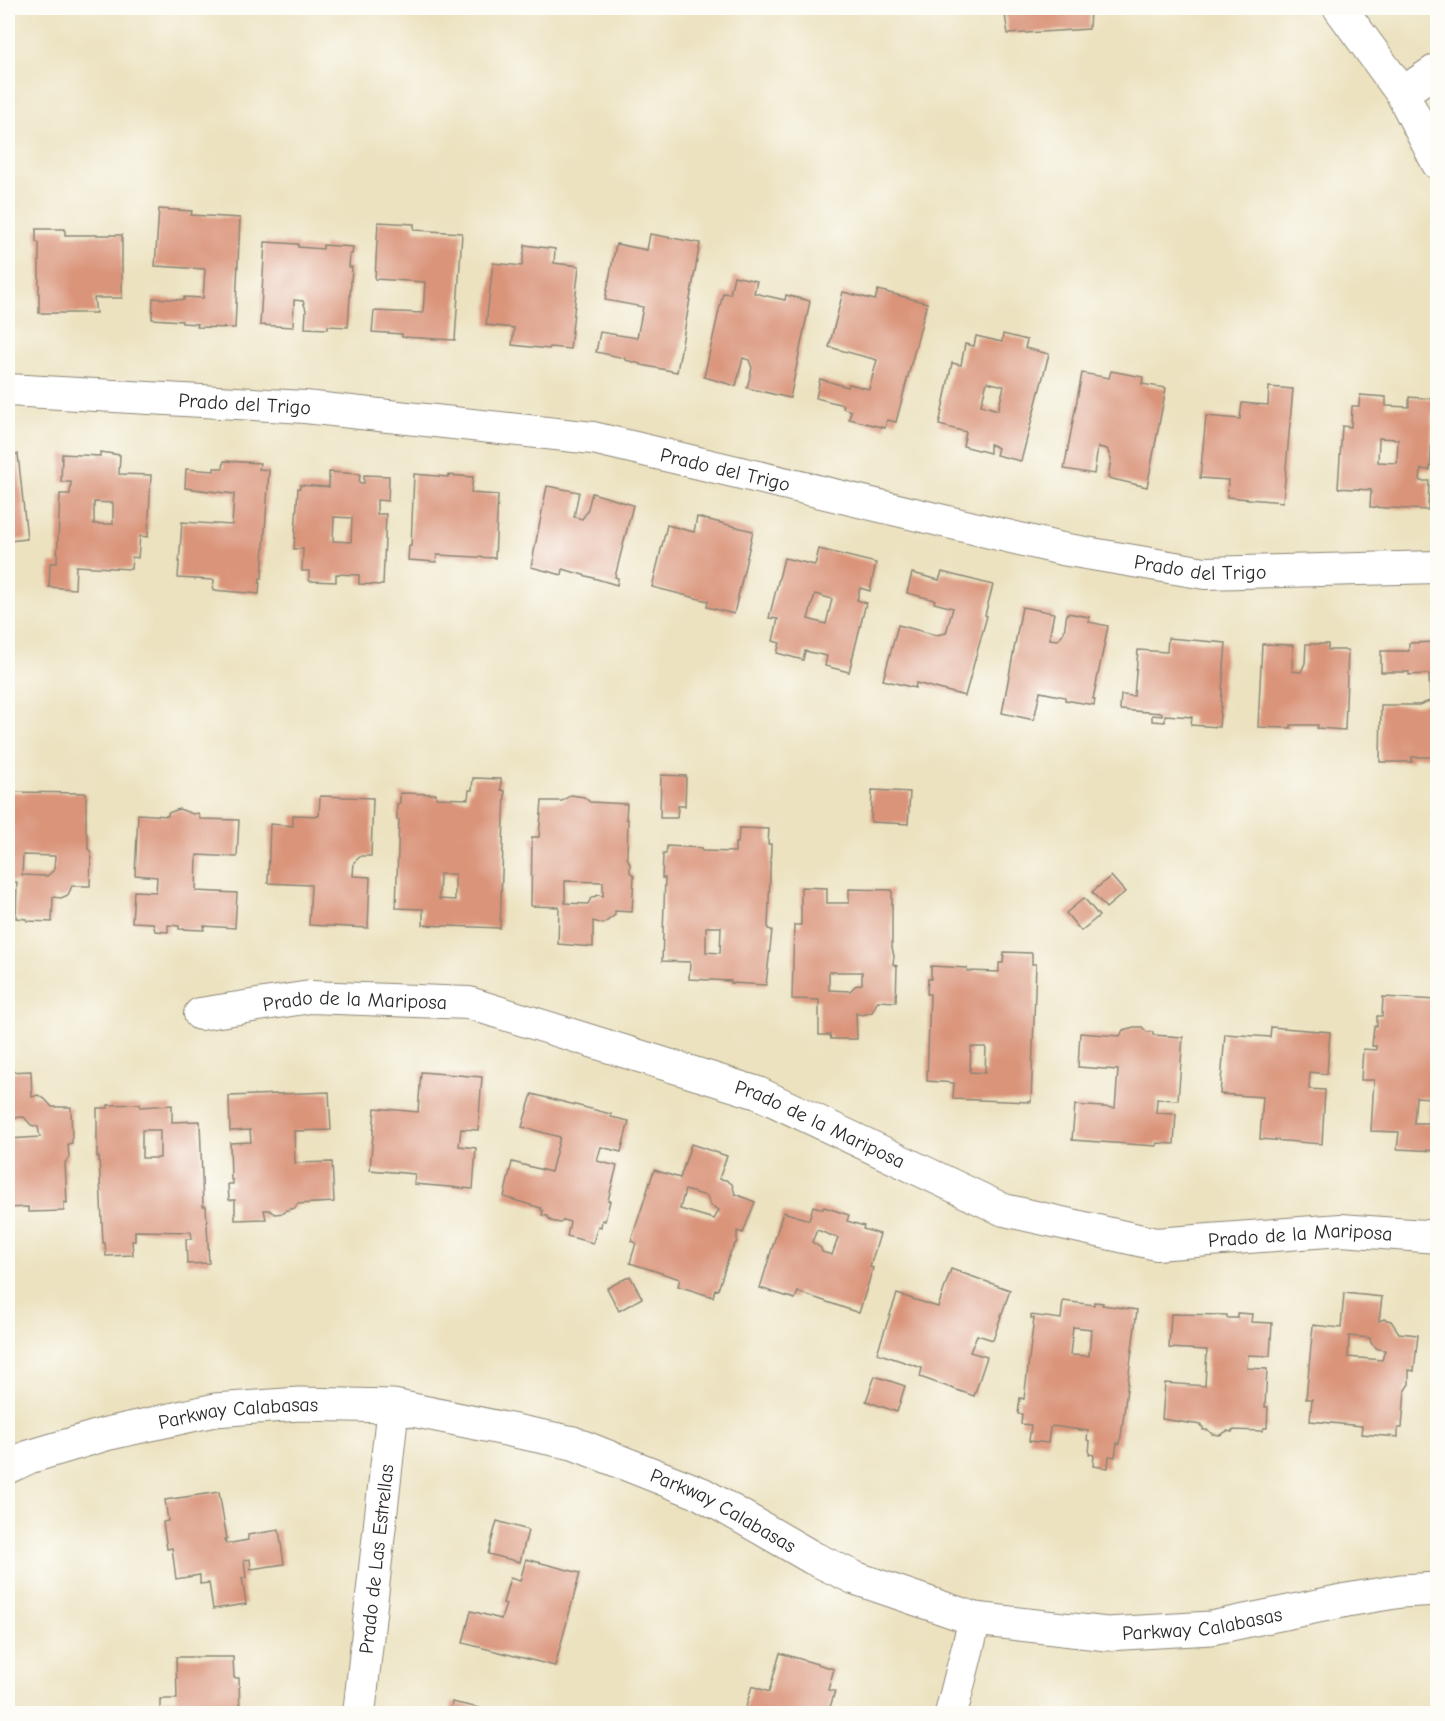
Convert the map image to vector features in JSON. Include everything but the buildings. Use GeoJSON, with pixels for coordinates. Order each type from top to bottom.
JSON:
{"type":"FeatureCollection","features":[{"type":"Feature","properties":{"kind":"street"},"geometry":{"type":"LineString","coordinates":[[1340,8],[1402,93],[1437,163]]}},
{"type":"Feature","properties":{"kind":"street"},"geometry":{"type":"LineString","coordinates":[[1402,93],[1437,69]]}},
{"type":"Feature","properties":{"kind":"street","name":"Prado del Trigo"},"geometry":{"type":"LineString","coordinates":[[8,390],[305,407],[593,438],[1062,549],[1205,573],[1437,567]]}},
{"type":"Feature","properties":{"kind":"street","name":"Prado de la Mariposa"},"geometry":{"type":"LineString","coordinates":[[200,1014],[310,997],[470,1003],[758,1093],[1004,1210],[1156,1244],[1341,1230],[1437,1237]]}},
{"type":"Feature","properties":{"kind":"street","name":"Parkway Calabasas"},"geometry":{"type":"LineString","coordinates":[[8,1467],[29,1457],[106,1434],[215,1410],[299,1404],[393,1406],[573,1443],[702,1494],[813,1558],[855,1578],[975,1619],[1107,1634],[1211,1628],[1347,1600],[1401,1591],[1437,1589]]}},
{"type":"Feature","properties":{"kind":"street","name":"Prado de Las Estrellas"},"geometry":{"type":"LineString","coordinates":[[359,1713],[393,1406]]}},
{"type":"Feature","properties":{"kind":"street"},"geometry":{"type":"LineString","coordinates":[[951,1713],[975,1619]]}}]}
